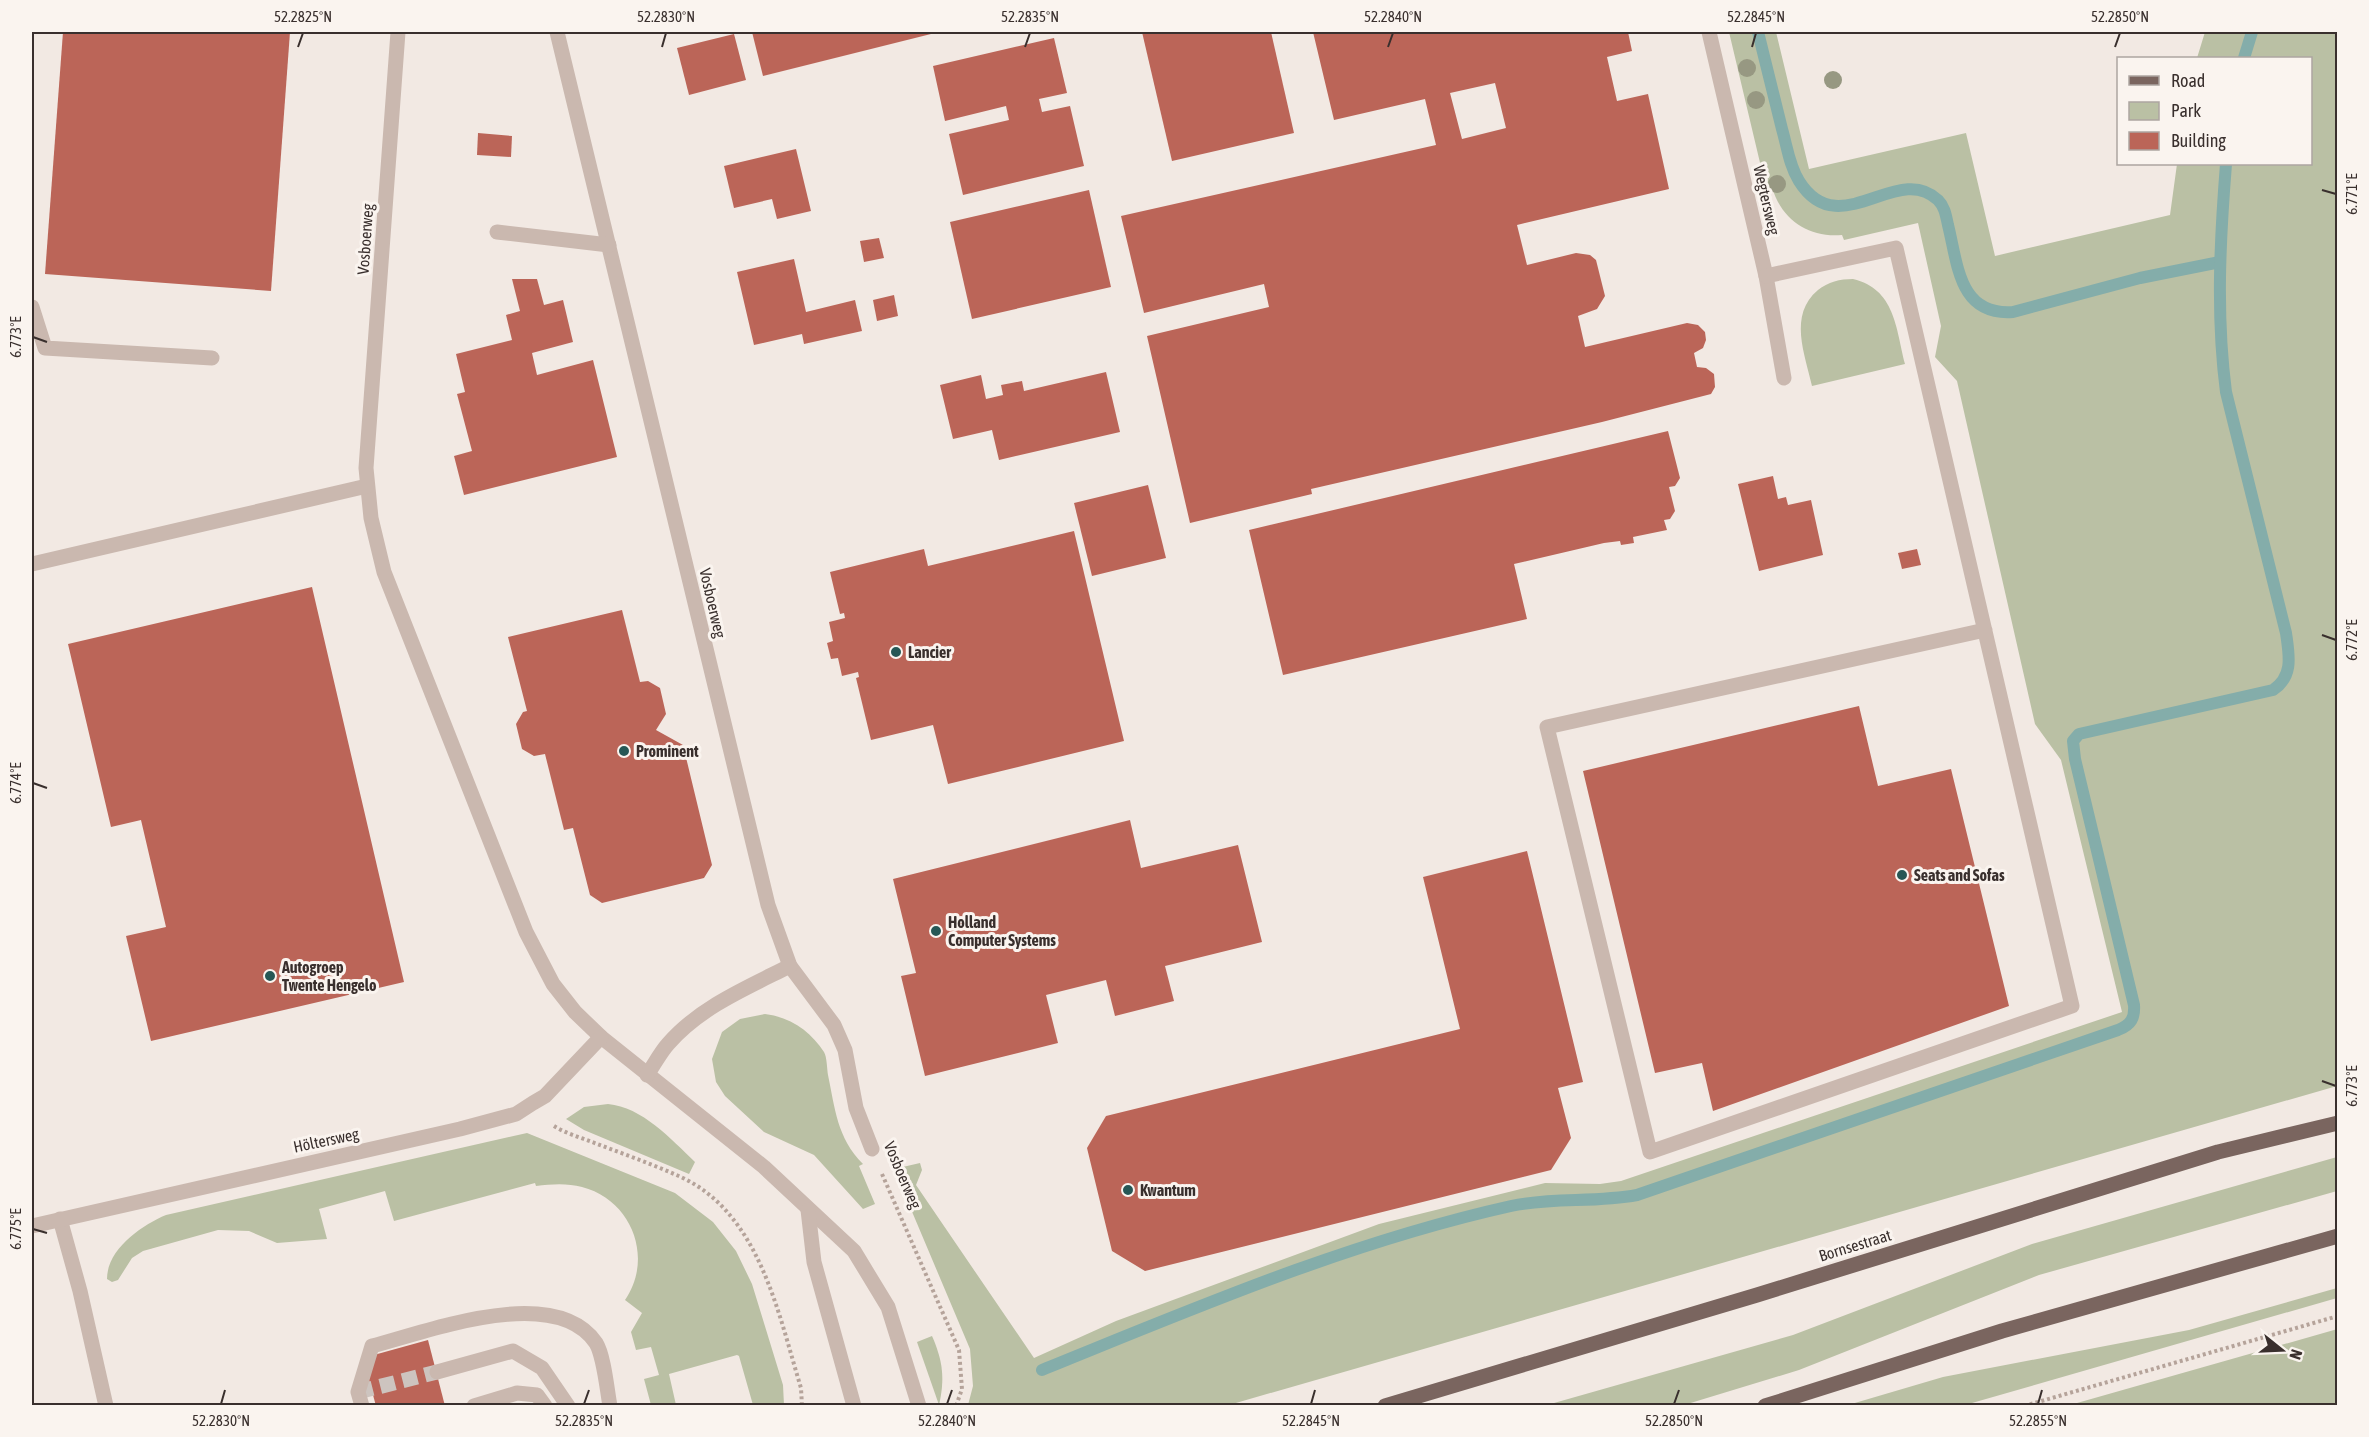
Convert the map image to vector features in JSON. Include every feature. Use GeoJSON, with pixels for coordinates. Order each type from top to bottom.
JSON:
{"type":"FeatureCollection","features":[{"type":"Feature","properties":{"kind":"main road","name":"Bornsestraat"},"geometry":{"type":"LineString","coordinates":[[1385,1406],[1746,1298],[2218,1152],[2337,1123]]}},
{"type":"Feature","properties":{"kind":"main road"},"geometry":{"type":"LineString","coordinates":[[1765,1406],[2002,1331],[2337,1236]]}},
{"type":"Feature","properties":{"kind":"street","name":"Vosboerweg"},"geometry":{"type":"LineString","coordinates":[[398,32],[367,486],[376,543],[384,572],[526,932],[553,984],[575,1012],[601,1037],[764,1167],[854,1251],[888,1307],[920,1406]]}},
{"type":"Feature","properties":{"kind":"street","name":"Vosboerweg"},"geometry":{"type":"LineString","coordinates":[[557,32],[768,905],[790,966],[834,1025],[845,1050],[856,1108],[872,1149]]}},
{"type":"Feature","properties":{"kind":"street","name":"Wegtersweg"},"geometry":{"type":"LineString","coordinates":[[1709,32],[1766,276],[1784,378]]}},
{"type":"Feature","properties":{"kind":"street"},"geometry":{"type":"LineString","coordinates":[[497,232],[609,245]]}},
{"type":"Feature","properties":{"kind":"street"},"geometry":{"type":"LineString","coordinates":[[1766,276],[1896,248],[1985,630],[2072,1006],[1650,1152],[1547,727],[1985,630]]}},
{"type":"Feature","properties":{"kind":"street"},"geometry":{"type":"LineString","coordinates":[[32,307],[45,348],[212,358]]}},
{"type":"Feature","properties":{"kind":"street"},"geometry":{"type":"LineString","coordinates":[[32,564],[367,486]]}},
{"type":"Feature","properties":{"kind":"street"},"geometry":{"type":"LineString","coordinates":[[647,1075],[668,1044],[694,1018],[733,994],[790,966]]}},
{"type":"Feature","properties":{"kind":"street","name":"Höltersweg"},"geometry":{"type":"LineString","coordinates":[[32,1226],[460,1129],[516,1114],[545,1096],[601,1037]]}},
{"type":"Feature","properties":{"kind":"street"},"geometry":{"type":"LineString","coordinates":[[808,1209],[814,1262],[854,1406]]}},
{"type":"Feature","properties":{"kind":"street"},"geometry":{"type":"LineString","coordinates":[[60,1219],[80,1291],[106,1406]]}},
{"type":"Feature","properties":{"kind":"street"},"geometry":{"type":"LineString","coordinates":[[362,1406],[358,1392],[372,1346],[457,1323],[530,1312],[557,1316],[582,1327],[597,1345],[610,1406]]}},
{"type":"Feature","properties":{"kind":"street"},"geometry":{"type":"LineString","coordinates":[[437,1372],[513,1351],[542,1368],[568,1406]]}},
{"type":"Feature","properties":{"kind":"street"},"geometry":{"type":"LineString","coordinates":[[474,1406],[517,1393],[537,1395],[545,1406]]}},
{"type":"Feature","properties":{"kind":"path"},"geometry":{"type":"LineString","coordinates":[[534,1103],[543,1117],[559,1129],[682,1177],[729,1214],[753,1249],[765,1274],[801,1388],[802,1406]]}},
{"type":"Feature","properties":{"kind":"path","name":"Vosboerweg"},"geometry":{"type":"LineString","coordinates":[[872,1149],[959,1350],[962,1389],[956,1406]]}},
{"type":"Feature","properties":{"kind":"path"},"geometry":{"type":"LineString","coordinates":[[2025,1406],[2337,1316]]}},
{"type":"Feature","properties":{"kind":"green space"},"geometry":{"type":"Polygon","coordinates":[[[1729,32],[1776,32],[1809,169],[1966,133],[1995,256],[2170,215],[2177,165],[2312,165],[2312,57],[2197,57],[2205,32],[2337,32],[2337,1086],[1229,1405],[968,1405],[973,1386],[970,1349],[894,1169],[920,1163],[922,1170],[916,1185],[1034,1358],[1116,1321],[1379,1224],[1545,1183],[1600,1184],[1621,1181],[2122,1012],[2061,760],[2035,724],[1957,381],[1935,357],[1941,326],[1918,223],[1844,240],[1842,235],[1818,233],[1798,224],[1782,208],[1772,187],[1766,188],[1729,32]]]}},
{"type":"Feature","properties":{"kind":"green space"},"geometry":{"type":"Polygon","coordinates":[[[1853,279],[1878,291],[1886,301],[1896,324],[1905,364],[1812,386],[1801,335],[1803,311],[1809,300],[1822,287],[1834,282],[1853,279]]]}},
{"type":"Feature","properties":{"kind":"green space"},"geometry":{"type":"Polygon","coordinates":[[[765,1014],[792,1022],[813,1038],[824,1052],[838,1122],[848,1144],[863,1164],[859,1166],[875,1204],[863,1209],[814,1155],[764,1132],[725,1096],[716,1082],[712,1059],[722,1032],[740,1019],[765,1014]]]}},
{"type":"Feature","properties":{"kind":"green space"},"geometry":{"type":"Polygon","coordinates":[[[608,1104],[633,1111],[666,1134],[695,1162],[689,1174],[584,1130],[566,1119],[584,1107],[608,1104]]]}},
{"type":"Feature","properties":{"kind":"green space"},"geometry":{"type":"Polygon","coordinates":[[[527,1133],[675,1193],[713,1222],[736,1251],[752,1284],[783,1385],[784,1405],[753,1405],[737,1355],[669,1374],[676,1405],[651,1405],[644,1379],[659,1375],[651,1347],[636,1350],[631,1332],[642,1313],[625,1300],[634,1284],[638,1266],[633,1233],[625,1217],[614,1204],[582,1187],[559,1184],[536,1186],[535,1183],[394,1221],[385,1191],[319,1209],[327,1239],[277,1243],[249,1231],[218,1230],[143,1251],[132,1258],[118,1280],[112,1282],[107,1279],[109,1268],[119,1248],[137,1232],[166,1215],[527,1133]]]}},
{"type":"Feature","properties":{"kind":"green space"},"geometry":{"type":"Polygon","coordinates":[[[2337,1157],[2337,1191],[2039,1275],[1799,1370],[1684,1405],[1547,1405],[1793,1335],[2032,1244],[2337,1157]]]}},
{"type":"Feature","properties":{"kind":"green space"},"geometry":{"type":"Polygon","coordinates":[[[2337,1288],[2337,1298],[1965,1405],[1848,1405],[1943,1377],[2189,1330],[2337,1288]]]}},
{"type":"Feature","properties":{"kind":"green space"},"geometry":{"type":"Polygon","coordinates":[[[2337,1329],[2337,1405],[2070,1405],[2334,1330],[2337,1329]]]}},
{"type":"Feature","properties":{"kind":"green space"},"geometry":{"type":"Polygon","coordinates":[[[932,1336],[942,1370],[939,1405],[917,1342],[932,1336]]]}},
{"type":"Feature","properties":{"kind":"building"},"geometry":{"type":"Polygon","coordinates":[[[63,32],[290,32],[271,291],[45,274],[63,32]]]}},
{"type":"Feature","properties":{"kind":"building"},"geometry":{"type":"Polygon","coordinates":[[[752,32],[939,32],[763,76],[752,32]]]}},
{"type":"Feature","properties":{"kind":"building"},"geometry":{"type":"Polygon","coordinates":[[[1142,32],[1271,32],[1294,133],[1172,161],[1142,32]]]}},
{"type":"Feature","properties":{"kind":"building"},"geometry":{"type":"Polygon","coordinates":[[[1313,32],[1628,32],[1632,51],[1607,57],[1617,101],[1648,94],[1669,189],[1517,225],[1527,265],[1576,253],[1590,255],[1596,260],[1605,296],[1597,309],[1578,316],[1585,347],[1687,323],[1698,325],[1705,332],[1706,340],[1703,348],[1694,353],[1697,367],[1706,368],[1714,374],[1715,387],[1711,394],[1602,422],[1311,489],[1312,494],[1190,523],[1147,336],[1269,307],[1264,284],[1144,313],[1121,216],[1436,145],[1425,99],[1334,120],[1313,32]],[[1495,83],[1450,93],[1462,139],[1506,128],[1495,83]]]}},
{"type":"Feature","properties":{"kind":"building"},"geometry":{"type":"Polygon","coordinates":[[[734,34],[746,80],[689,95],[677,48],[734,34]]]}},
{"type":"Feature","properties":{"kind":"building"},"geometry":{"type":"Polygon","coordinates":[[[1054,38],[1067,93],[1039,99],[1042,112],[1070,106],[1084,166],[963,195],[949,134],[1009,120],[1006,106],[945,121],[933,66],[1054,38]]]}},
{"type":"Feature","properties":{"kind":"building"},"geometry":{"type":"Polygon","coordinates":[[[478,133],[512,136],[511,157],[477,155],[478,133]]]}},
{"type":"Feature","properties":{"kind":"building"},"geometry":{"type":"Polygon","coordinates":[[[796,149],[811,211],[777,219],[772,199],[734,208],[724,166],[796,149]]]}},
{"type":"Feature","properties":{"kind":"building"},"geometry":{"type":"Polygon","coordinates":[[[1089,190],[1111,287],[972,319],[950,222],[1089,190]]]}},
{"type":"Feature","properties":{"kind":"building"},"geometry":{"type":"Polygon","coordinates":[[[879,238],[884,258],[864,262],[860,241],[879,238]]]}},
{"type":"Feature","properties":{"kind":"building"},"geometry":{"type":"Polygon","coordinates":[[[794,259],[806,312],[855,300],[862,331],[804,344],[802,334],[754,345],[737,272],[794,259]]]}},
{"type":"Feature","properties":{"kind":"building"},"geometry":{"type":"Polygon","coordinates":[[[512,279],[537,279],[544,305],[563,300],[573,342],[532,353],[537,375],[593,360],[617,457],[464,495],[454,456],[472,451],[457,394],[465,392],[456,354],[512,340],[506,315],[520,311],[512,279]]]}},
{"type":"Feature","properties":{"kind":"building"},"geometry":{"type":"Polygon","coordinates":[[[894,295],[898,316],[877,321],[873,300],[894,295]]]}},
{"type":"Feature","properties":{"kind":"building"},"geometry":{"type":"Polygon","coordinates":[[[1106,372],[1120,432],[999,460],[992,430],[953,439],[940,385],[981,375],[986,399],[1003,395],[1001,385],[1022,381],[1024,391],[1106,372]]]}},
{"type":"Feature","properties":{"kind":"building"},"geometry":{"type":"Polygon","coordinates":[[[1668,431],[1680,478],[1675,486],[1669,487],[1675,511],[1670,519],[1664,520],[1667,530],[1633,537],[1634,543],[1621,545],[1620,541],[1604,543],[1514,564],[1527,619],[1283,675],[1249,530],[1668,431]]]}},
{"type":"Feature","properties":{"kind":"building"},"geometry":{"type":"Polygon","coordinates":[[[1773,476],[1778,499],[1786,497],[1788,505],[1811,500],[1823,555],[1759,571],[1738,484],[1773,476]]]}},
{"type":"Feature","properties":{"kind":"building"},"geometry":{"type":"Polygon","coordinates":[[[1148,485],[1166,558],[1092,576],[1074,503],[1148,485]]]}},
{"type":"Feature","properties":{"kind":"building"},"geometry":{"type":"Polygon","coordinates":[[[1074,531],[1124,741],[948,784],[933,725],[871,740],[856,678],[859,677],[858,672],[842,676],[838,658],[831,659],[827,643],[833,641],[829,622],[845,618],[844,613],[840,614],[830,572],[924,549],[928,566],[1074,531]]]}},
{"type":"Feature","properties":{"kind":"building"},"geometry":{"type":"Polygon","coordinates":[[[1917,549],[1921,565],[1902,569],[1898,553],[1917,549]]]}},
{"type":"Feature","properties":{"kind":"building"},"geometry":{"type":"Polygon","coordinates":[[[312,587],[404,982],[151,1041],[126,936],[166,927],[141,820],[111,827],[68,644],[312,587]]]}},
{"type":"Feature","properties":{"kind":"building"},"geometry":{"type":"Polygon","coordinates":[[[622,610],[640,682],[648,681],[660,688],[666,714],[656,730],[683,745],[712,865],[704,878],[602,903],[590,895],[573,828],[564,830],[545,754],[534,756],[522,749],[516,724],[523,712],[527,711],[508,637],[622,610]]]}},
{"type":"Feature","properties":{"kind":"building"},"geometry":{"type":"Polygon","coordinates":[[[1859,706],[1878,786],[1951,769],[2009,1006],[1713,1111],[1702,1063],[1655,1073],[1583,771],[1859,706]]]}},
{"type":"Feature","properties":{"kind":"building"},"geometry":{"type":"Polygon","coordinates":[[[1130,820],[1141,868],[1238,845],[1262,942],[1165,966],[1174,1001],[1115,1016],[1106,980],[1046,995],[1058,1043],[925,1076],[901,976],[916,973],[893,879],[1130,820]]]}},
{"type":"Feature","properties":{"kind":"building"},"geometry":{"type":"Polygon","coordinates":[[[1527,851],[1583,1082],[1558,1088],[1571,1138],[1551,1170],[1145,1271],[1112,1251],[1087,1148],[1106,1116],[1460,1029],[1423,877],[1527,851]]]}},
{"type":"Feature","properties":{"kind":"building"},"geometry":{"type":"Polygon","coordinates":[[[428,1340],[445,1406],[376,1406],[363,1358],[428,1340]]]}},
{"type":"Feature","properties":{"kind":"waterway"},"geometry":{"type":"LineString","coordinates":[[1758,32],[1789,155],[1799,181],[1815,199],[1832,205],[1850,205],[1905,190],[1922,191],[1938,200],[1945,212],[1964,285],[1971,297],[1981,306],[1995,311],[2013,312],[2140,278],[2220,262]]}},
{"type":"Feature","properties":{"kind":"waterway"},"geometry":{"type":"LineString","coordinates":[[2244,57],[2252,32]]}},
{"type":"Feature","properties":{"kind":"waterway"},"geometry":{"type":"LineString","coordinates":[[1042,1370],[1273,1278],[1391,1238],[1526,1203],[1637,1195],[2118,1030],[2129,1023],[2134,1014],[2134,1005],[2075,759],[2073,741],[2079,734],[2273,690],[2284,678],[2288,664],[2286,633],[2226,392],[2221,335],[2220,278],[2226,165]]}},
{"type":"Feature","properties":{"kind":"tunnel"},"geometry":{"type":"LineString","coordinates":[[358,1392],[437,1372]]}},
{"type":"Feature","properties":{"kind":"place","name":"Lancier"},"geometry":{"type":"Point","coordinates":[896,652]}},
{"type":"Feature","properties":{"kind":"place","name":"Prominent"},"geometry":{"type":"Point","coordinates":[624,751]}},
{"type":"Feature","properties":{"kind":"place","name":"Seats and Sofas"},"geometry":{"type":"Point","coordinates":[1902,875]}},
{"type":"Feature","properties":{"kind":"place","name":"Holland Computer Systems"},"geometry":{"type":"Point","coordinates":[936,931]}},
{"type":"Feature","properties":{"kind":"place","name":"Autogroep Twente Hengelo"},"geometry":{"type":"Point","coordinates":[270,976]}},
{"type":"Feature","properties":{"kind":"place","name":"Kwantum"},"geometry":{"type":"Point","coordinates":[1128,1190]}}]}
